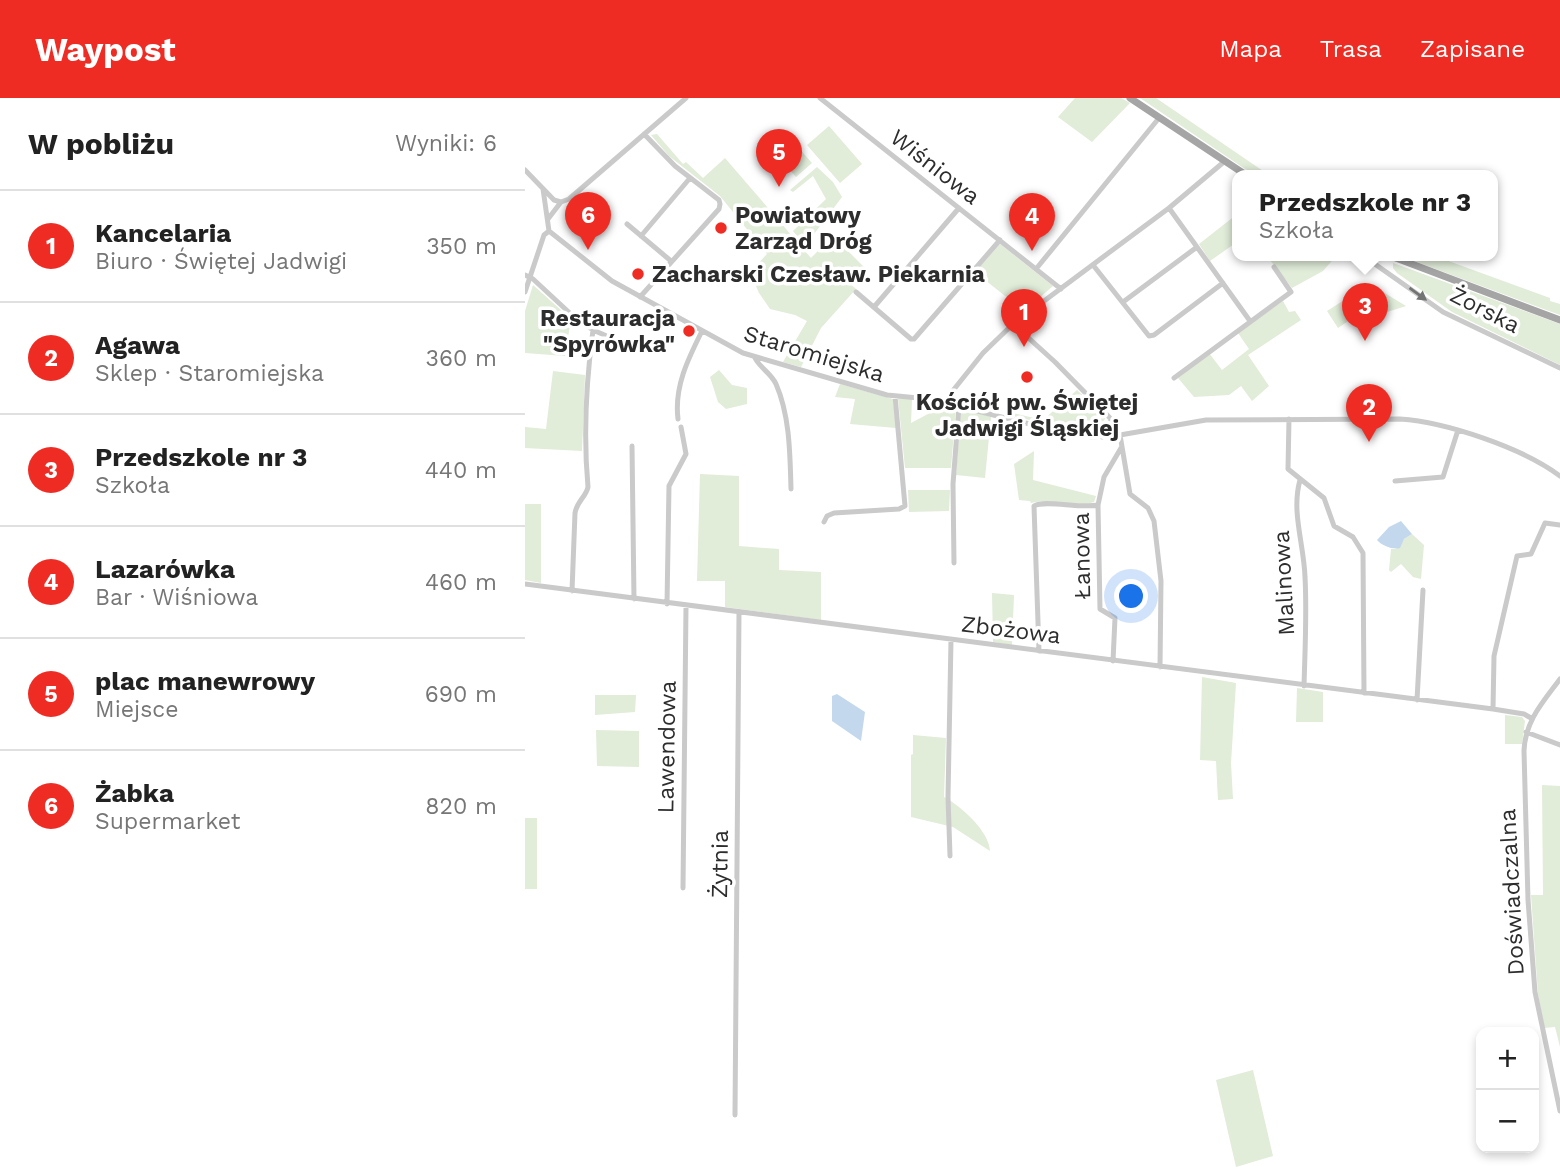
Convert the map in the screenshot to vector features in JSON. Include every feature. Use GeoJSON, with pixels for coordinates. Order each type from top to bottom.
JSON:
{"type":"FeatureCollection","features":[{"type":"Feature","properties":{"kind":"main road"},"geometry":{"type":"LineString","coordinates":[[1130,98],[1237,170]]}},
{"type":"Feature","properties":{"kind":"main road"},"geometry":{"type":"LineString","coordinates":[[1401,261],[1560,320]]}},
{"type":"Feature","properties":{"kind":"street"},"geometry":{"type":"LineString","coordinates":[[548,219],[561,202],[686,98]]}},
{"type":"Feature","properties":{"kind":"street","name":"Wiśniowa"},"geometry":{"type":"LineString","coordinates":[[820,98],[1061,289]]}},
{"type":"Feature","properties":{"kind":"street"},"geometry":{"type":"LineString","coordinates":[[1035,269],[1159,118]]}},
{"type":"Feature","properties":{"kind":"street"},"geometry":{"type":"LineString","coordinates":[[640,297],[720,207],[719,200],[664,156],[644,134]]}},
{"type":"Feature","properties":{"kind":"street"},"geometry":{"type":"LineString","coordinates":[[947,403],[951,393],[983,354],[1013,324],[1169,208],[1225,162]]}},
{"type":"Feature","properties":{"kind":"street"},"geometry":{"type":"LineString","coordinates":[[525,170],[554,200],[561,202]]}},
{"type":"Feature","properties":{"kind":"street"},"geometry":{"type":"LineString","coordinates":[[641,236],[690,178]]}},
{"type":"Feature","properties":{"kind":"street"},"geometry":{"type":"LineString","coordinates":[[525,292],[527,277],[546,233],[548,219],[543,189]]}},
{"type":"Feature","properties":{"kind":"street"},"geometry":{"type":"LineString","coordinates":[[874,307],[959,208]]}},
{"type":"Feature","properties":{"kind":"street"},"geometry":{"type":"LineString","coordinates":[[1169,208],[1250,321]]}},
{"type":"Feature","properties":{"kind":"street"},"geometry":{"type":"LineString","coordinates":[[627,224],[671,261]]}},
{"type":"Feature","properties":{"kind":"street","name":"Staromiejska"},"geometry":{"type":"LineString","coordinates":[[546,233],[601,273],[640,297],[755,358],[895,396],[919,397],[1062,432],[1102,437],[1186,422],[1289,419],[1426,421],[1458,430],[1539,462],[1560,476]]}},
{"type":"Feature","properties":{"kind":"street"},"geometry":{"type":"LineString","coordinates":[[856,292],[911,340],[914,339],[1000,240]]}},
{"type":"Feature","properties":{"kind":"street"},"geometry":{"type":"LineString","coordinates":[[1123,302],[1197,247]]}},
{"type":"Feature","properties":{"kind":"street","name":"Żorska"},"geometry":{"type":"LineString","coordinates":[[1371,261],[1443,312],[1560,368]]}},
{"type":"Feature","properties":{"kind":"street"},"geometry":{"type":"LineString","coordinates":[[1384,270],[1387,261]]}},
{"type":"Feature","properties":{"kind":"street"},"geometry":{"type":"LineString","coordinates":[[1093,265],[1149,336],[1223,283]]}},
{"type":"Feature","properties":{"kind":"street"},"geometry":{"type":"LineString","coordinates":[[1174,378],[1291,292],[1274,267]]}},
{"type":"Feature","properties":{"kind":"street"},"geometry":{"type":"LineString","coordinates":[[527,277],[593,330],[633,348]]}},
{"type":"Feature","properties":{"kind":"street"},"geometry":{"type":"LineString","coordinates":[[1013,324],[1112,420],[1104,428],[1102,437]]}},
{"type":"Feature","properties":{"kind":"street"},"geometry":{"type":"LineString","coordinates":[[572,591],[576,506],[589,487],[584,442],[585,401],[593,330]]}},
{"type":"Feature","properties":{"kind":"street"},"geometry":{"type":"LineString","coordinates":[[678,419],[682,373],[702,331]]}},
{"type":"Feature","properties":{"kind":"street"},"geometry":{"type":"LineString","coordinates":[[755,358],[769,373],[784,409],[791,489]]}},
{"type":"Feature","properties":{"kind":"street"},"geometry":{"type":"LineString","coordinates":[[769,373],[773,364]]}},
{"type":"Feature","properties":{"kind":"street"},"geometry":{"type":"LineString","coordinates":[[824,522],[827,516],[834,513],[899,509],[905,506],[895,396]]}},
{"type":"Feature","properties":{"kind":"street"},"geometry":{"type":"LineString","coordinates":[[954,564],[953,484],[959,406]]}},
{"type":"Feature","properties":{"kind":"street"},"geometry":{"type":"LineString","coordinates":[[1289,419],[1287,465],[1292,474],[1324,498],[1334,526],[1353,537],[1363,553],[1364,693]]}},
{"type":"Feature","properties":{"kind":"street"},"geometry":{"type":"LineString","coordinates":[[667,604],[669,486],[686,454],[681,427]]}},
{"type":"Feature","properties":{"kind":"street"},"geometry":{"type":"LineString","coordinates":[[1395,481],[1443,477],[1458,430]]}},
{"type":"Feature","properties":{"kind":"street"},"geometry":{"type":"LineString","coordinates":[[1119,435],[1130,494],[1148,509],[1154,521],[1161,581],[1160,667]]}},
{"type":"Feature","properties":{"kind":"street"},"geometry":{"type":"LineString","coordinates":[[632,446],[634,599]]}},
{"type":"Feature","properties":{"kind":"street","name":"Łanowa"},"geometry":{"type":"LineString","coordinates":[[1113,660],[1115,618],[1100,609],[1098,505],[1104,477],[1121,448]]}},
{"type":"Feature","properties":{"kind":"street","name":"Malinowa"},"geometry":{"type":"LineString","coordinates":[[1300,480],[1296,510],[1305,579],[1304,686]]}},
{"type":"Feature","properties":{"kind":"street"},"geometry":{"type":"LineString","coordinates":[[1039,651],[1034,506],[1042,502],[1080,508],[1098,505]]}},
{"type":"Feature","properties":{"kind":"street"},"geometry":{"type":"LineString","coordinates":[[1493,709],[1493,665],[1517,556],[1531,554],[1545,523],[1560,525]]}},
{"type":"Feature","properties":{"kind":"street","name":"Zbożowa"},"geometry":{"type":"LineString","coordinates":[[525,584],[1493,709],[1524,714],[1531,718]]}},
{"type":"Feature","properties":{"kind":"street"},"geometry":{"type":"LineString","coordinates":[[1417,700],[1423,590]]}},
{"type":"Feature","properties":{"kind":"street","name":"Lawendowa"},"geometry":{"type":"LineString","coordinates":[[683,888],[686,606]]}},
{"type":"Feature","properties":{"kind":"street","name":"Żytnia"},"geometry":{"type":"LineString","coordinates":[[734,1115],[739,612]]}},
{"type":"Feature","properties":{"kind":"street"},"geometry":{"type":"LineString","coordinates":[[950,856],[948,797],[951,640]]}},
{"type":"Feature","properties":{"kind":"street","name":"Doświadczalna"},"geometry":{"type":"LineString","coordinates":[[1560,679],[1531,718],[1524,751],[1528,900],[1535,992],[1560,1111]]}},
{"type":"Feature","properties":{"kind":"street"},"geometry":{"type":"LineString","coordinates":[[1526,732],[1560,745]]}},
{"type":"Feature","properties":{"kind":"green space"},"geometry":{"type":"Polygon","coordinates":[[[1075,98],[1121,98],[1130,103],[1092,142],[1058,117],[1075,98]]]}},
{"type":"Feature","properties":{"kind":"green space"},"geometry":{"type":"Polygon","coordinates":[[[1140,98],[1156,98],[1262,170],[1247,170],[1140,98]]]}},
{"type":"Feature","properties":{"kind":"green space"},"geometry":{"type":"Polygon","coordinates":[[[829,126],[862,164],[840,183],[807,145],[829,126]]]}},
{"type":"Feature","properties":{"kind":"green space"},"geometry":{"type":"Polygon","coordinates":[[[657,134],[683,164],[686,162],[703,178],[725,158],[811,258],[833,236],[864,267],[847,281],[856,289],[821,328],[801,367],[783,362],[807,321],[770,309],[750,272],[767,254],[720,196],[669,156],[651,135],[657,134]]]}},
{"type":"Feature","properties":{"kind":"green space"},"geometry":{"type":"Polygon","coordinates":[[[790,138],[812,163],[796,177],[774,152],[790,138]]]}},
{"type":"Feature","properties":{"kind":"green space"},"geometry":{"type":"Polygon","coordinates":[[[817,167],[833,182],[842,197],[805,246],[793,231],[826,199],[813,176],[793,192],[790,190],[817,167]]]}},
{"type":"Feature","properties":{"kind":"green space"},"geometry":{"type":"Polygon","coordinates":[[[1232,218],[1232,246],[1210,261],[1199,244],[1232,218]]]}},
{"type":"Feature","properties":{"kind":"green space"},"geometry":{"type":"Polygon","coordinates":[[[1000,244],[1053,286],[1024,311],[975,272],[1000,244]]]}},
{"type":"Feature","properties":{"kind":"green space"},"geometry":{"type":"Polygon","coordinates":[[[1271,261],[1332,261],[1323,271],[1292,288],[1271,261]]]}},
{"type":"Feature","properties":{"kind":"green space"},"geometry":{"type":"Polygon","coordinates":[[[1414,261],[1448,261],[1550,298],[1550,301],[1560,304],[1560,315],[1414,261]]]}},
{"type":"Feature","properties":{"kind":"green space"},"geometry":{"type":"Polygon","coordinates":[[[1393,263],[1560,324],[1560,365],[1452,312],[1397,273],[1393,263]]]}},
{"type":"Feature","properties":{"kind":"green space"},"geometry":{"type":"Polygon","coordinates":[[[533,285],[571,319],[565,356],[525,353],[525,311],[533,285]]]}},
{"type":"Feature","properties":{"kind":"green space"},"geometry":{"type":"Polygon","coordinates":[[[1383,292],[1406,306],[1381,314],[1374,295],[1383,292]]]}},
{"type":"Feature","properties":{"kind":"green space"},"geometry":{"type":"Polygon","coordinates":[[[1355,293],[1366,309],[1338,328],[1327,311],[1355,293]]]}},
{"type":"Feature","properties":{"kind":"green space"},"geometry":{"type":"Polygon","coordinates":[[[1283,301],[1289,312],[1295,311],[1301,320],[1248,355],[1269,386],[1252,401],[1241,386],[1229,395],[1194,397],[1178,378],[1209,353],[1222,370],[1249,349],[1238,333],[1283,301]]]}},
{"type":"Feature","properties":{"kind":"green space"},"geometry":{"type":"Polygon","coordinates":[[[719,370],[732,385],[747,388],[747,404],[726,409],[718,402],[710,377],[719,370]]]}},
{"type":"Feature","properties":{"kind":"green space"},"geometry":{"type":"Polygon","coordinates":[[[553,371],[585,375],[582,451],[525,448],[525,427],[546,429],[553,371]]]}},
{"type":"Feature","properties":{"kind":"green space"},"geometry":{"type":"Polygon","coordinates":[[[840,384],[893,399],[896,428],[850,424],[855,399],[835,397],[840,384]]]}},
{"type":"Feature","properties":{"kind":"green space"},"geometry":{"type":"Polygon","coordinates":[[[1077,390],[1106,417],[1097,433],[1080,432],[1009,415],[1009,412],[1043,420],[1077,390]]]}},
{"type":"Feature","properties":{"kind":"green space"},"geometry":{"type":"Polygon","coordinates":[[[898,398],[912,399],[911,423],[943,406],[956,407],[951,468],[905,468],[898,398]]]}},
{"type":"Feature","properties":{"kind":"green space"},"geometry":{"type":"Polygon","coordinates":[[[961,408],[991,417],[985,478],[956,475],[961,408]]]}},
{"type":"Feature","properties":{"kind":"green space"},"geometry":{"type":"Polygon","coordinates":[[[1034,451],[1033,480],[1096,496],[1094,502],[1031,503],[1019,500],[1014,464],[1034,451]]]}},
{"type":"Feature","properties":{"kind":"green space"},"geometry":{"type":"Polygon","coordinates":[[[700,474],[739,476],[739,546],[779,549],[779,570],[821,572],[821,620],[725,607],[725,581],[697,581],[700,474]]]}},
{"type":"Feature","properties":{"kind":"green space"},"geometry":{"type":"Polygon","coordinates":[[[908,490],[950,490],[949,511],[909,512],[908,490]]]}},
{"type":"Feature","properties":{"kind":"green space"},"geometry":{"type":"Polygon","coordinates":[[[525,504],[541,504],[541,583],[525,580],[525,504]]]}},
{"type":"Feature","properties":{"kind":"green space"},"geometry":{"type":"Polygon","coordinates":[[[1412,534],[1424,545],[1421,579],[1413,577],[1401,564],[1391,572],[1389,570],[1391,549],[1396,549],[1412,534]]]}},
{"type":"Feature","properties":{"kind":"green space"},"geometry":{"type":"Polygon","coordinates":[[[992,593],[1014,595],[1012,645],[993,642],[992,593]]]}},
{"type":"Feature","properties":{"kind":"green space"},"geometry":{"type":"Polygon","coordinates":[[[1202,677],[1236,683],[1231,763],[1233,799],[1218,800],[1216,761],[1200,760],[1202,677]]]}},
{"type":"Feature","properties":{"kind":"green space"},"geometry":{"type":"Polygon","coordinates":[[[1297,688],[1323,692],[1323,722],[1296,722],[1297,688]]]}},
{"type":"Feature","properties":{"kind":"green space"},"geometry":{"type":"Polygon","coordinates":[[[595,695],[636,695],[635,712],[595,715],[595,695]]]}},
{"type":"Feature","properties":{"kind":"green space"},"geometry":{"type":"Polygon","coordinates":[[[1505,715],[1522,717],[1525,721],[1522,744],[1505,744],[1505,715]]]}},
{"type":"Feature","properties":{"kind":"green space"},"geometry":{"type":"Polygon","coordinates":[[[596,730],[639,731],[639,767],[597,766],[596,730]]]}},
{"type":"Feature","properties":{"kind":"green space"},"geometry":{"type":"Polygon","coordinates":[[[913,735],[946,738],[944,797],[959,807],[980,828],[990,851],[953,827],[911,817],[913,735]]]}},
{"type":"Feature","properties":{"kind":"green space"},"geometry":{"type":"Polygon","coordinates":[[[1542,785],[1560,786],[1560,1047],[1555,1027],[1544,1028],[1538,994],[1531,895],[1543,895],[1542,785]]]}},
{"type":"Feature","properties":{"kind":"green space"},"geometry":{"type":"Polygon","coordinates":[[[525,818],[537,818],[537,889],[525,889],[525,818]]]}},
{"type":"Feature","properties":{"kind":"green space"},"geometry":{"type":"Polygon","coordinates":[[[1253,1070],[1273,1156],[1236,1167],[1216,1080],[1253,1070]]]}},
{"type":"Feature","properties":{"kind":"water"},"geometry":{"type":"Polygon","coordinates":[[[1401,521],[1412,534],[1404,539],[1400,548],[1388,547],[1377,540],[1389,527],[1401,521]]]}},
{"type":"Feature","properties":{"kind":"water"},"geometry":{"type":"Polygon","coordinates":[[[837,694],[865,712],[861,741],[832,721],[832,696],[837,694]]]}},
{"type":"Feature","properties":{"kind":"place","name":"plac manewrowy"},"geometry":{"type":"Point","coordinates":[779,187]}},
{"type":"Feature","properties":{"kind":"place","name":"Powiatowy Zarząd Dróg"},"geometry":{"type":"Point","coordinates":[721,228]}},
{"type":"Feature","properties":{"kind":"place","name":"Żabka"},"geometry":{"type":"Point","coordinates":[588,250]}},
{"type":"Feature","properties":{"kind":"place","name":"Lazarówka"},"geometry":{"type":"Point","coordinates":[1032,251]}},
{"type":"Feature","properties":{"kind":"place","name":"Zacharski Czesław. Piekarnia"},"geometry":{"type":"Point","coordinates":[638,274]}},
{"type":"Feature","properties":{"kind":"place","name":"Restauracja \"Spyrówka\""},"geometry":{"type":"Point","coordinates":[689,331]}},
{"type":"Feature","properties":{"kind":"place","name":"Przedszkole nr 3"},"geometry":{"type":"Point","coordinates":[1365,341]}},
{"type":"Feature","properties":{"kind":"place","name":"Kancelaria"},"geometry":{"type":"Point","coordinates":[1024,347]}},
{"type":"Feature","properties":{"kind":"place","name":"Kościół pw. Świętej Jadwigi Śląskiej"},"geometry":{"type":"Point","coordinates":[1027,377]}},
{"type":"Feature","properties":{"kind":"place","name":"Agawa"},"geometry":{"type":"Point","coordinates":[1369,442]}}]}
